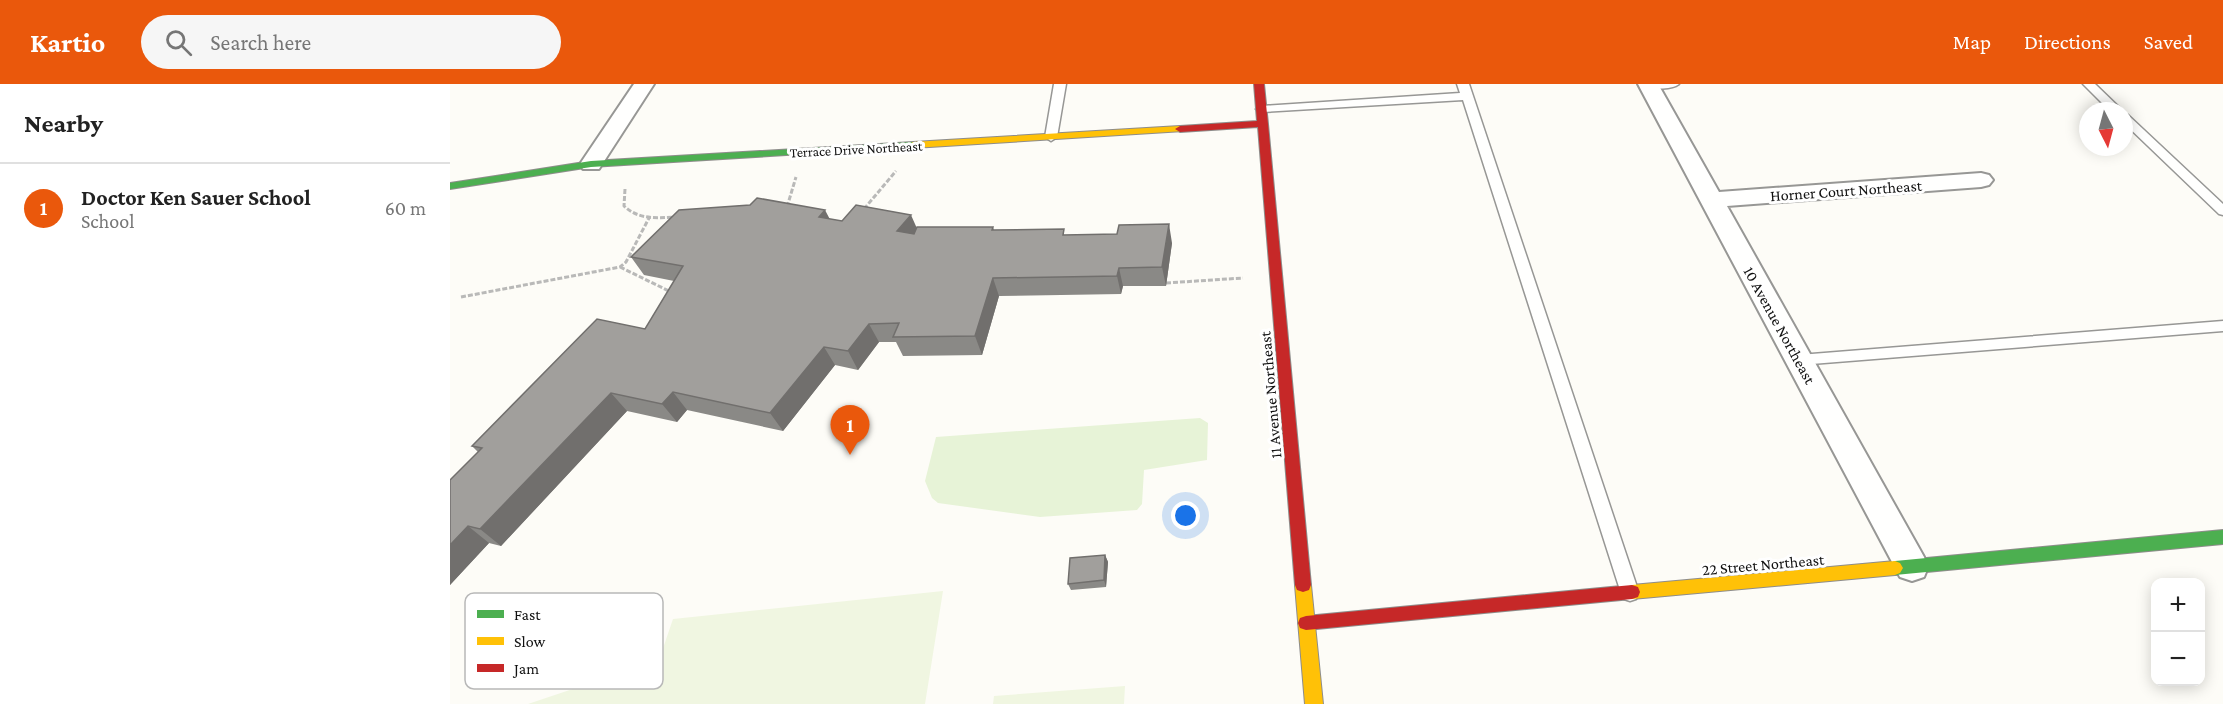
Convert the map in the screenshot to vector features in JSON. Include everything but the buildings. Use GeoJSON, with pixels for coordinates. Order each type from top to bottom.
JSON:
{"type":"FeatureCollection","features":[{"type":"Feature","properties":{"kind":"street"},"geometry":{"type":"LineString","coordinates":[[591,164],[644,84]]}},
{"type":"Feature","properties":{"kind":"street","name":"11 Avenue Northeast"},"geometry":{"type":"LineString","coordinates":[[1260,84],[1314,704]]}},
{"type":"Feature","properties":{"kind":"street","name":"10 Avenue Northeast"},"geometry":{"type":"LineString","coordinates":[[1657,84],[1711,200],[1912,567]]}},
{"type":"Feature","properties":{"kind":"street","name":"Terrace Drive Northeast"},"geometry":{"type":"LineString","coordinates":[[450,186],[591,164],[1263,124]]}},
{"type":"Feature","properties":{"kind":"street","name":"Horner Court Northeast"},"geometry":{"type":"LineString","coordinates":[[1711,200],[1981,180]]}},
{"type":"Feature","properties":{"kind":"street","name":"22 Street Northeast"},"geometry":{"type":"LineString","coordinates":[[1306,623],[2223,537]]}},
{"type":"Feature","properties":{"kind":"lane"},"geometry":{"type":"LineString","coordinates":[[1052,137],[1060,84]]}},
{"type":"Feature","properties":{"kind":"lane"},"geometry":{"type":"LineString","coordinates":[[2089,84],[2108,102]]}},
{"type":"Feature","properties":{"kind":"lane"},"geometry":{"type":"LineString","coordinates":[[1262,109],[1465,90],[1630,593]]}},
{"type":"Feature","properties":{"kind":"lane"},"geometry":{"type":"LineString","coordinates":[[2133,126],[2223,211]]}},
{"type":"Feature","properties":{"kind":"lane"},"geometry":{"type":"LineString","coordinates":[[1798,360],[2223,326]]}},
{"type":"Feature","properties":{"kind":"path"},"geometry":{"type":"LineString","coordinates":[[862,211],[902,164]]}},
{"type":"Feature","properties":{"kind":"path"},"geometry":{"type":"LineString","coordinates":[[785,215],[798,170]]}},
{"type":"Feature","properties":{"kind":"path"},"geometry":{"type":"LineString","coordinates":[[629,180],[624,190],[624,206],[630,213],[649,218],[677,217]]}},
{"type":"Feature","properties":{"kind":"path"},"geometry":{"type":"LineString","coordinates":[[461,297],[620,267],[626,262],[649,218]]}},
{"type":"Feature","properties":{"kind":"path"},"geometry":{"type":"LineString","coordinates":[[620,267],[677,295]]}},
{"type":"Feature","properties":{"kind":"path"},"geometry":{"type":"LineString","coordinates":[[1166,283],[1247,278]]}},
{"type":"Feature","properties":{"kind":"green space"},"geometry":{"type":"Polygon","coordinates":[[[1200,418],[1208,423],[1207,460],[1144,470],[1142,504],[1137,510],[1040,517],[938,503],[932,498],[925,481],[936,437],[1200,418]]]}},
{"type":"Feature","properties":{"kind":"green space"},"geometry":{"type":"Polygon","coordinates":[[[943,591],[925,704],[528,704],[573,689],[663,689],[663,648],[673,619],[943,591]]]}},
{"type":"Feature","properties":{"kind":"green space"},"geometry":{"type":"Polygon","coordinates":[[[1125,686],[1124,704],[993,704],[994,696],[1125,686]]]}},
{"type":"Feature","properties":{"kind":"traffic: fast"},"geometry":{"type":"LineString","coordinates":[[450,186],[591,164],[913,145]]}},
{"type":"Feature","properties":{"kind":"traffic: fast"},"geometry":{"type":"LineString","coordinates":[[1895,568],[2223,537]]}},
{"type":"Feature","properties":{"kind":"traffic: slow"},"geometry":{"type":"LineString","coordinates":[[913,145],[1180,129]]}},
{"type":"Feature","properties":{"kind":"traffic: slow"},"geometry":{"type":"LineString","coordinates":[[1632,592],[1895,568]]}},
{"type":"Feature","properties":{"kind":"traffic: slow"},"geometry":{"type":"LineString","coordinates":[[1303,585],[1314,704]]}},
{"type":"Feature","properties":{"kind":"traffic: jam"},"geometry":{"type":"LineString","coordinates":[[1259,84],[1303,585]]}},
{"type":"Feature","properties":{"kind":"traffic: jam"},"geometry":{"type":"LineString","coordinates":[[1180,129],[1263,124]]}},
{"type":"Feature","properties":{"kind":"traffic: jam"},"geometry":{"type":"LineString","coordinates":[[1306,623],[1632,592]]}},
{"type":"Feature","properties":{"kind":"place","name":"Doctor Ken Sauer School"},"geometry":{"type":"Point","coordinates":[850,455]}}]}
